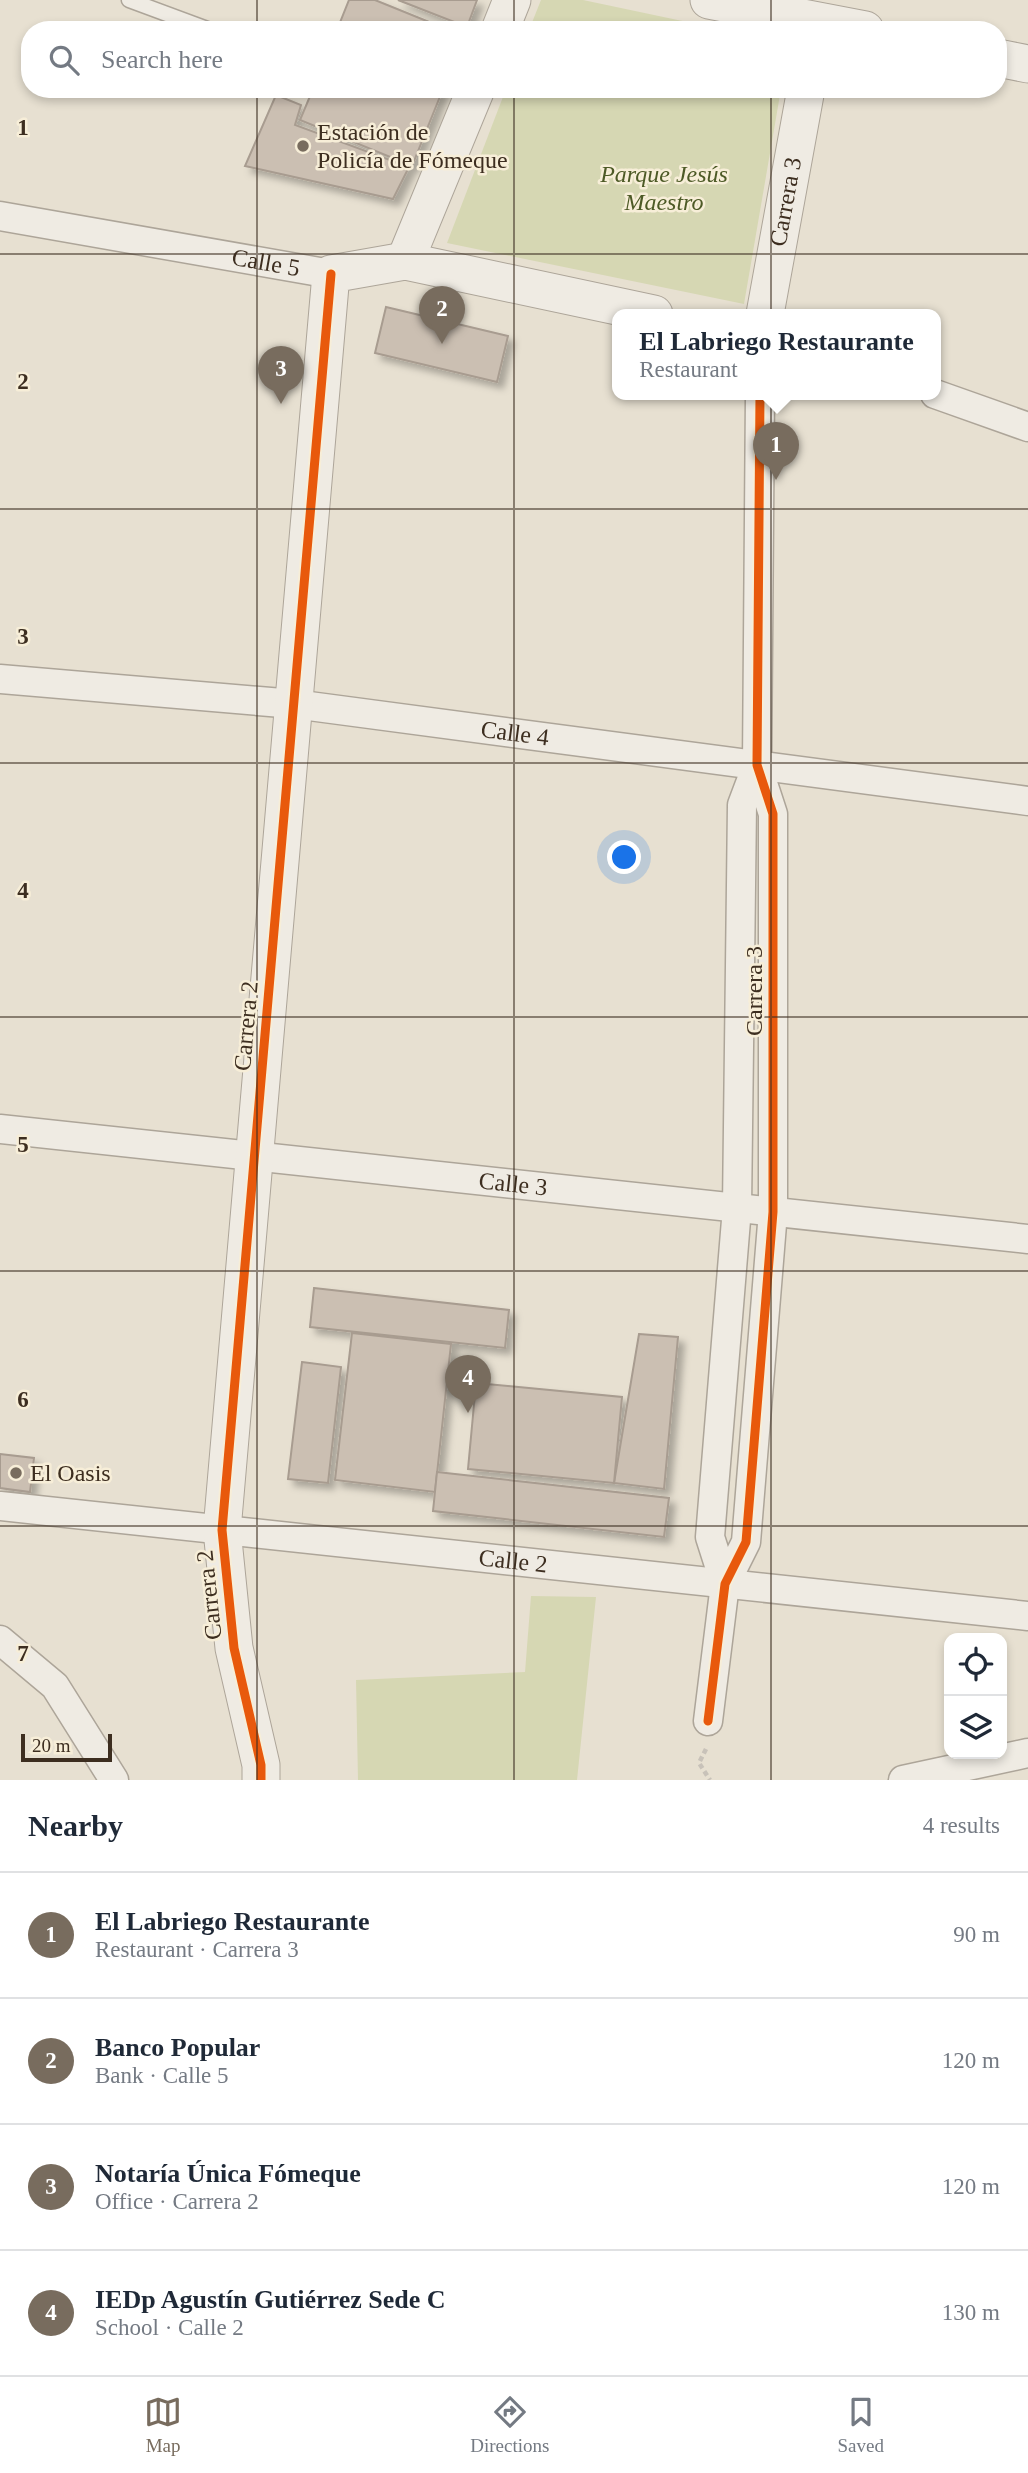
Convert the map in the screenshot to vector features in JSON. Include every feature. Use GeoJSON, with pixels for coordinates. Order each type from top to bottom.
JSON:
{"type":"FeatureCollection","features":[{"type":"Feature","properties":{"kind":"street"},"geometry":{"type":"LineString","coordinates":[[504,21],[512,0]]}},
{"type":"Feature","properties":{"kind":"street"},"geometry":{"type":"LineString","coordinates":[[709,0],[819,17]]}},
{"type":"Feature","properties":{"kind":"street"},"geometry":{"type":"LineString","coordinates":[[1007,60],[1028,64]]}},
{"type":"Feature","properties":{"kind":"street"},"geometry":{"type":"LineString","coordinates":[[405,261],[472,98]]}},
{"type":"Feature","properties":{"kind":"street","name":"Carrera 3"},"geometry":{"type":"LineString","coordinates":[[766,309],[804,98]]}},
{"type":"Feature","properties":{"kind":"street","name":"Calle 5"},"geometry":{"type":"LineString","coordinates":[[0,216],[331,274],[405,261],[630,309]]}},
{"type":"Feature","properties":{"kind":"street","name":"Carrera 2"},"geometry":{"type":"LineString","coordinates":[[261,1780],[261,1765],[234,1648],[222,1530],[331,274]]}},
{"type":"Feature","properties":{"kind":"street"},"geometry":{"type":"LineString","coordinates":[[941,396],[1028,427]]}},
{"type":"Feature","properties":{"kind":"street","name":"Carrera 3"},"geometry":{"type":"LineString","coordinates":[[725,1584],[746,1542],[773,1212],[773,814],[757,765],[760,400]]}},
{"type":"Feature","properties":{"kind":"street","name":"Calle 4"},"geometry":{"type":"LineString","coordinates":[[0,679],[294,704],[1028,801]]}},
{"type":"Feature","properties":{"kind":"street","name":"Carrera 3"},"geometry":{"type":"LineString","coordinates":[[725,1584],[710,1537],[737,1208],[742,805],[757,765]]}},
{"type":"Feature","properties":{"kind":"street","name":"Calle 3"},"geometry":{"type":"LineString","coordinates":[[0,1129],[1028,1239]]}},
{"type":"Feature","properties":{"kind":"street","name":"Calle 2"},"geometry":{"type":"LineString","coordinates":[[17,1502],[222,1530],[1028,1616]]}},
{"type":"Feature","properties":{"kind":"street"},"geometry":{"type":"LineString","coordinates":[[708,1721],[725,1584]]}},
{"type":"Feature","properties":{"kind":"street"},"geometry":{"type":"LineString","coordinates":[[0,1640],[55,1686],[114,1780]]}},
{"type":"Feature","properties":{"kind":"street"},"geometry":{"type":"LineString","coordinates":[[903,1780],[1020,1763]]}},
{"type":"Feature","properties":{"kind":"lane"},"geometry":{"type":"LineString","coordinates":[[129,0],[186,21]]}},
{"type":"Feature","properties":{"kind":"green space"},"geometry":{"type":"Polygon","coordinates":[[[541,0],[583,0],[682,21],[533,21],[541,0]]]}},
{"type":"Feature","properties":{"kind":"green space","name":"Parque Jesús Maestro"},"geometry":{"type":"Polygon","coordinates":[[[503,98],[779,98],[744,304],[447,243],[503,98]]]}},
{"type":"Feature","properties":{"kind":"green space"},"geometry":{"type":"Polygon","coordinates":[[[531,1596],[596,1597],[577,1780],[358,1780],[356,1680],[525,1672],[531,1596]]]}},
{"type":"Feature","properties":{"kind":"building"},"geometry":{"type":"Polygon","coordinates":[[[349,0],[375,0],[427,21],[341,21],[349,0]]]}},
{"type":"Feature","properties":{"kind":"building"},"geometry":{"type":"Polygon","coordinates":[[[398,0],[477,0],[469,21],[452,21],[398,0]]]}},
{"type":"Feature","properties":{"kind":"building","name":"Estación de Policía de Fómeque"},"geometry":{"type":"Polygon","coordinates":[[[275,98],[284,98],[301,105],[295,125],[409,167],[393,199],[245,166],[275,98]]]}},
{"type":"Feature","properties":{"kind":"building"},"geometry":{"type":"Polygon","coordinates":[[[309,98],[439,98],[412,166],[300,120],[309,98]]]}},
{"type":"Feature","properties":{"kind":"building"},"geometry":{"type":"Polygon","coordinates":[[[386,307],[508,336],[497,382],[375,353],[386,307]]]}},
{"type":"Feature","properties":{"kind":"building"},"geometry":{"type":"Polygon","coordinates":[[[314,1288],[509,1310],[505,1348],[310,1327],[314,1288]]]}},
{"type":"Feature","properties":{"kind":"building"},"geometry":{"type":"Polygon","coordinates":[[[352,1333],[451,1344],[435,1492],[335,1480],[352,1333]]]}},
{"type":"Feature","properties":{"kind":"building"},"geometry":{"type":"Polygon","coordinates":[[[639,1334],[678,1337],[664,1489],[614,1483],[639,1334]]]}},
{"type":"Feature","properties":{"kind":"building"},"geometry":{"type":"Polygon","coordinates":[[[302,1362],[341,1367],[328,1483],[288,1479],[302,1362]]]}},
{"type":"Feature","properties":{"kind":"building"},"geometry":{"type":"Polygon","coordinates":[[[476,1383],[622,1397],[614,1483],[468,1469],[476,1383]]]}},
{"type":"Feature","properties":{"kind":"building","name":"El Oasis"},"geometry":{"type":"Polygon","coordinates":[[[0,1454],[34,1458],[30,1492],[0,1488],[0,1454]]]}},
{"type":"Feature","properties":{"kind":"building"},"geometry":{"type":"Polygon","coordinates":[[[437,1472],[669,1498],[664,1537],[433,1511],[437,1472]]]}},
{"type":"Feature","properties":{"kind":"cycle path"},"geometry":{"type":"LineString","coordinates":[[261,1780],[261,1765],[234,1648],[222,1530],[331,274]]}},
{"type":"Feature","properties":{"kind":"cycle path"},"geometry":{"type":"LineString","coordinates":[[708,1721],[725,1584],[746,1542],[773,1212],[773,814],[757,765],[760,400]]}},
{"type":"Feature","properties":{"kind":"place","name":"Estación de Policía de Fómeque"},"geometry":{"type":"Point","coordinates":[303,146]}},
{"type":"Feature","properties":{"kind":"place","name":"Banco Popular"},"geometry":{"type":"Point","coordinates":[442,344]}},
{"type":"Feature","properties":{"kind":"place","name":"Notaría Única Fómeque"},"geometry":{"type":"Point","coordinates":[281,404]}},
{"type":"Feature","properties":{"kind":"place","name":"El Labriego Restaurante"},"geometry":{"type":"Point","coordinates":[776,480]}},
{"type":"Feature","properties":{"kind":"place","name":"IEDp Agustín Gutiérrez Sede C"},"geometry":{"type":"Point","coordinates":[468,1413]}},
{"type":"Feature","properties":{"kind":"place","name":"El Oasis"},"geometry":{"type":"Point","coordinates":[16,1473]}}]}
